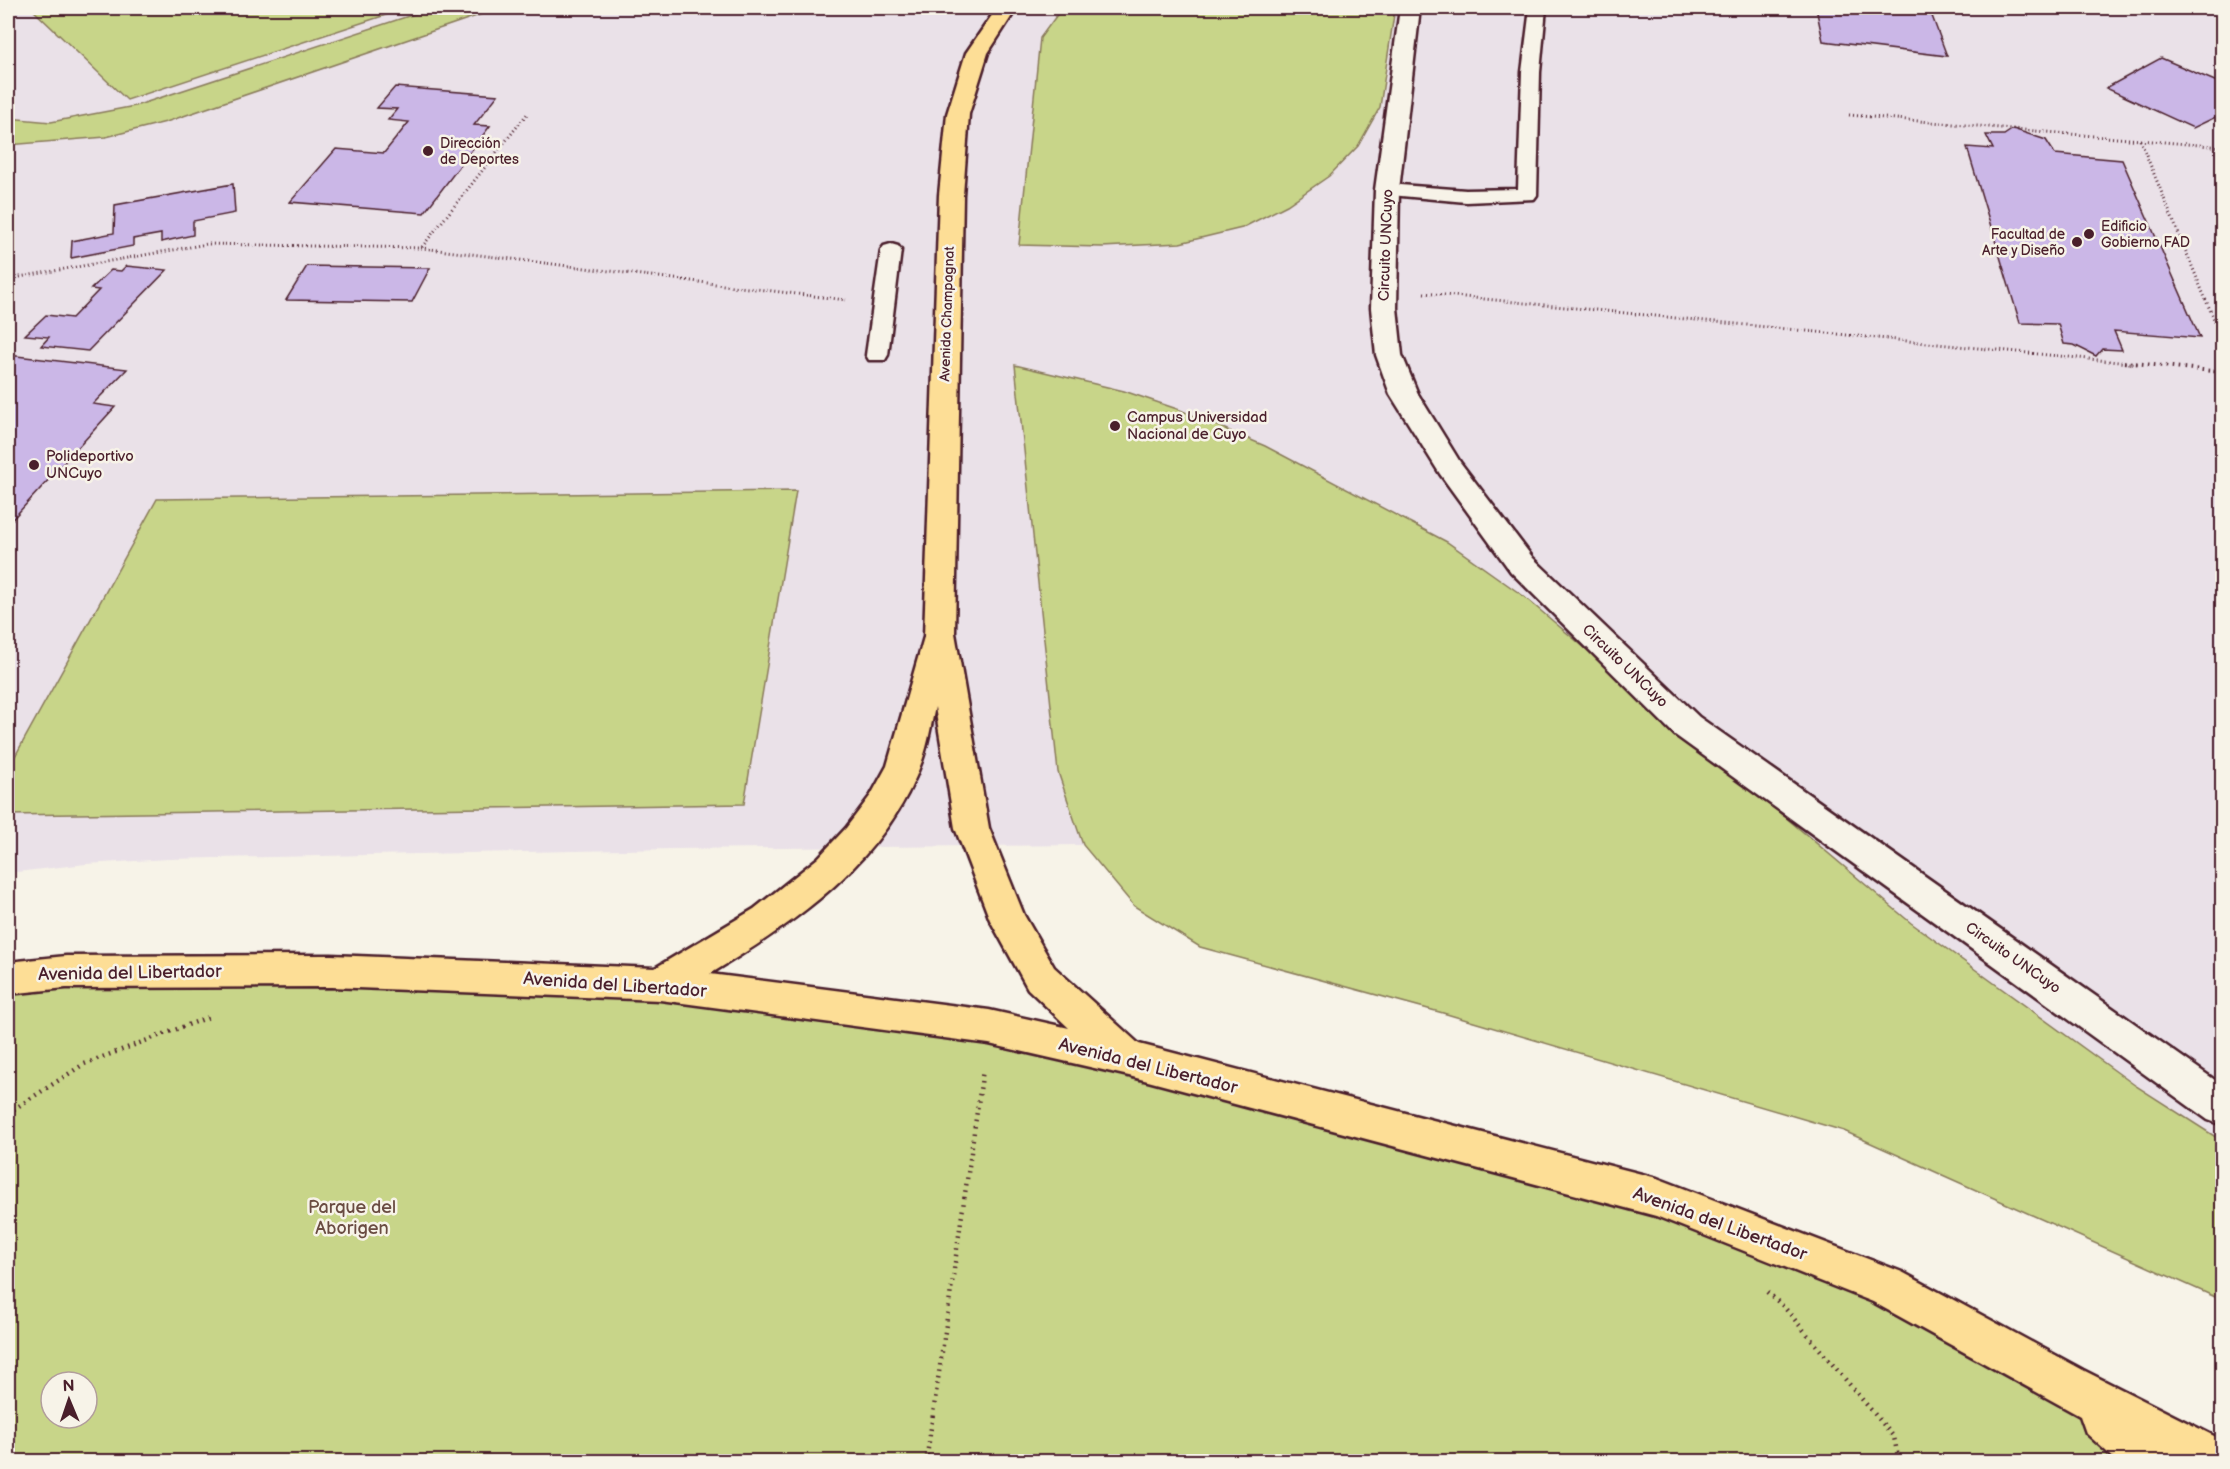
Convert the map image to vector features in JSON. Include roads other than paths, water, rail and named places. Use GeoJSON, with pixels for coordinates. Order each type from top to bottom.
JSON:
{"type":"FeatureCollection","features":[{"type":"Feature","properties":{"kind":"main road","name":"Avenida Champagnat"},"geometry":{"type":"LineString","coordinates":[[1006,8],[977,53],[958,114],[951,195],[939,633],[972,828],[1008,920],[1041,978],[1129,1059]]}},
{"type":"Feature","properties":{"kind":"main road","name":"Avenida Champagnat"},"geometry":{"type":"LineString","coordinates":[[660,984],[743,937],[802,893],[836,866],[870,824],[904,766],[939,633]]}},
{"type":"Feature","properties":{"kind":"main road","name":"Avenida del Libertador"},"geometry":{"type":"LineString","coordinates":[[8,978],[66,972],[331,971],[660,984],[989,1027],[1129,1059],[1657,1197],[1887,1287],[2067,1386],[2219,1461]]}},
{"type":"Feature","properties":{"kind":"main road"},"geometry":{"type":"LineString","coordinates":[[2067,1386],[2153,1461]]}},
{"type":"Feature","properties":{"kind":"street","name":"Circuito UNCuyo"},"geometry":{"type":"LineString","coordinates":[[1410,8],[1387,190],[1385,290],[1389,355],[1404,394],[1450,468],[1522,565],[1687,726],[2223,1107]]}},
{"type":"Feature","properties":{"kind":"lane"},"geometry":{"type":"LineString","coordinates":[[1387,190],[1466,196],[1527,195],[1531,72],[1538,8]]}},
{"type":"Feature","properties":{"kind":"lane"},"geometry":{"type":"LineString","coordinates":[[877,355],[891,250]]}},
{"type":"Feature","properties":{"kind":"place","name":"Dirección de Deportes"},"geometry":{"type":"Point","coordinates":[428,151]}},
{"type":"Feature","properties":{"kind":"place","name":"Edificio Gobierno FAD"},"geometry":{"type":"Point","coordinates":[2089,234]}},
{"type":"Feature","properties":{"kind":"place","name":"Facultad de Arte y Diseño"},"geometry":{"type":"Point","coordinates":[2077,242]}},
{"type":"Feature","properties":{"kind":"place","name":"Campus Universidad Nacional de Cuyo"},"geometry":{"type":"Point","coordinates":[1115,426]}},
{"type":"Feature","properties":{"kind":"place","name":"Polideportivo UNCuyo"},"geometry":{"type":"Point","coordinates":[34,465]}},
{"type":"Feature","properties":{"kind":"park label","name":"Parque del Aborigen"},"geometry":{"type":"Point","coordinates":[352,1217]}}]}
